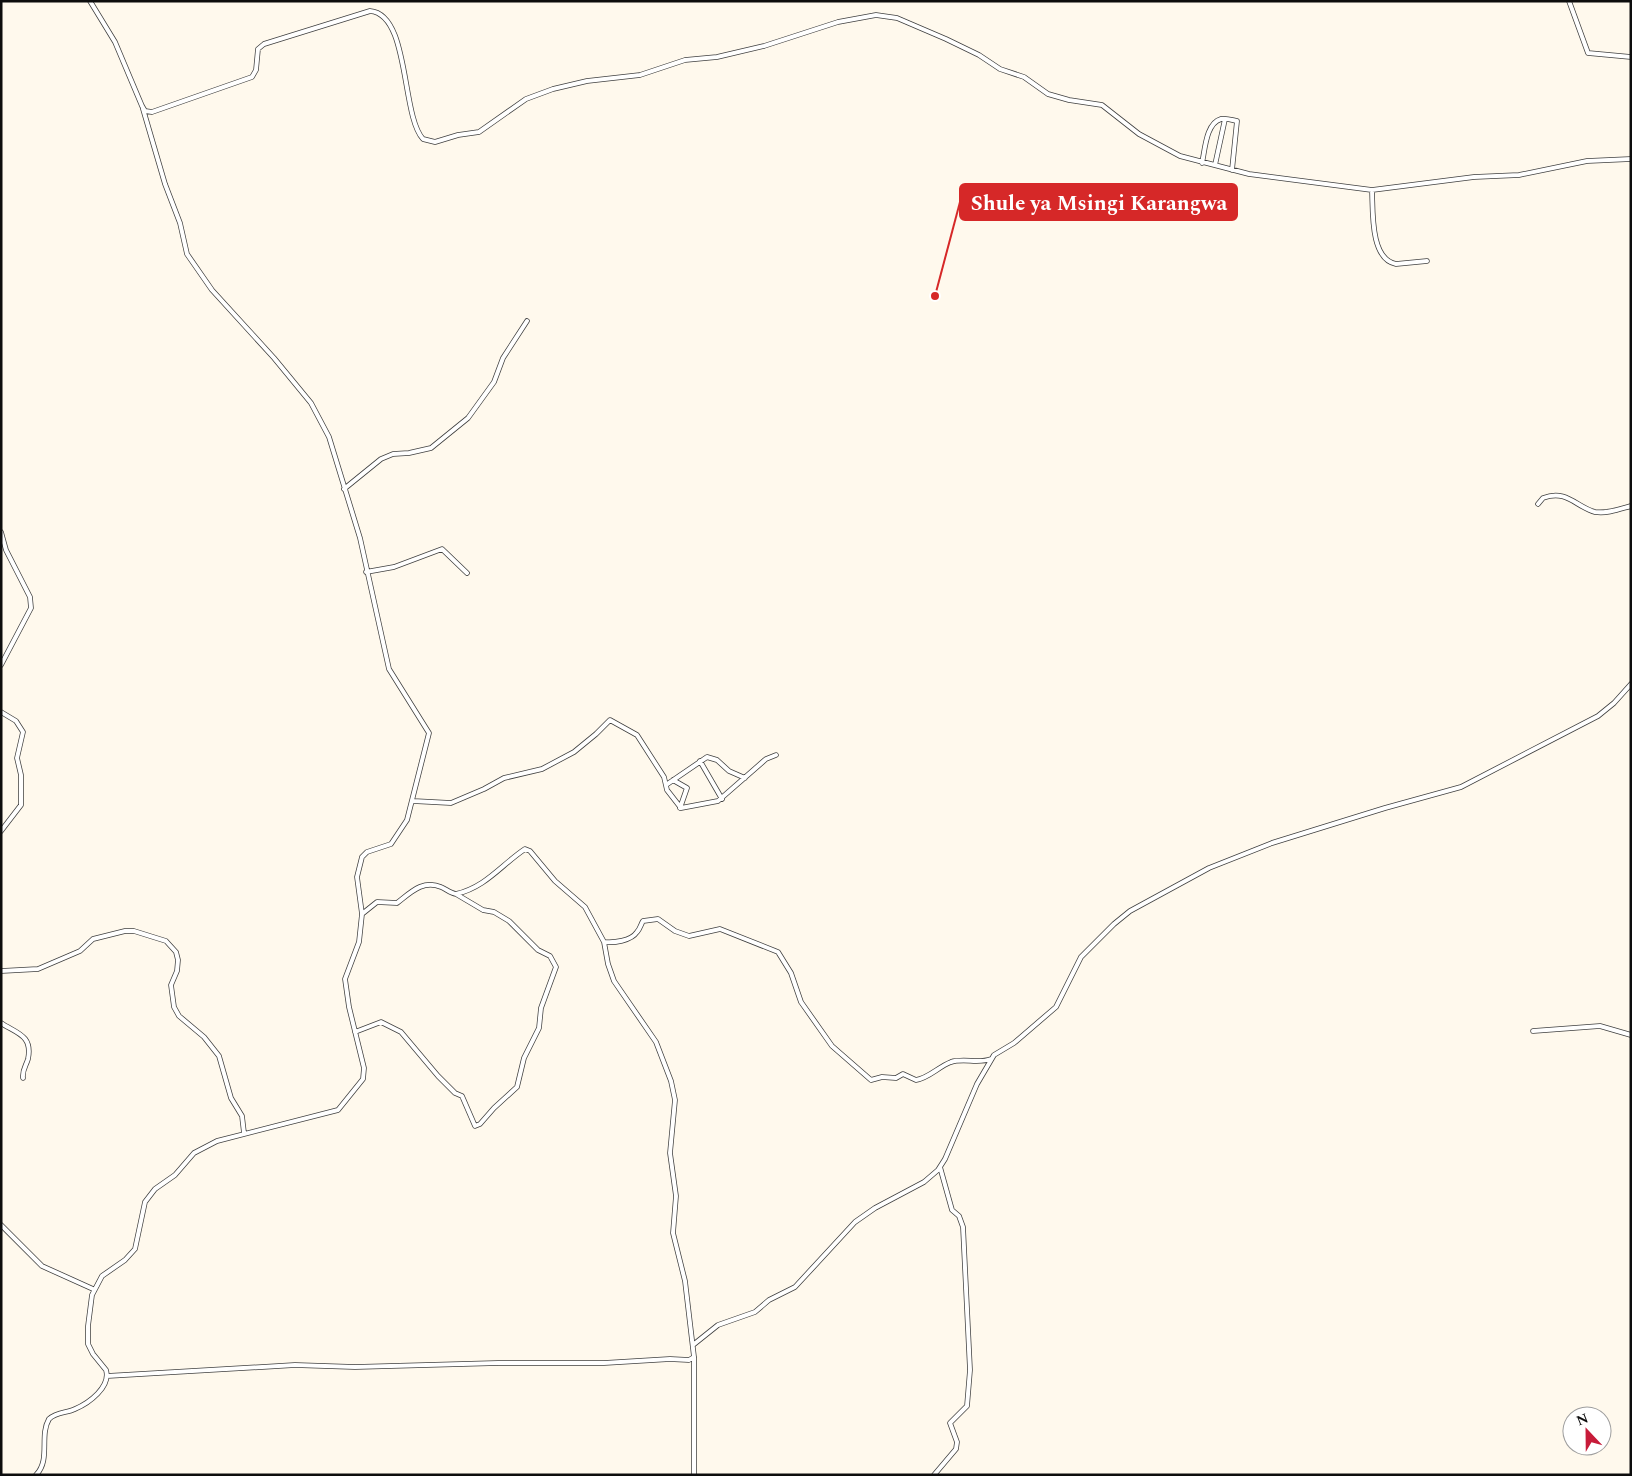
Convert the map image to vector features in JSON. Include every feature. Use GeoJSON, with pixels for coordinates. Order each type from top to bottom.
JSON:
{"type":"FeatureCollection","features":[{"type":"Feature","properties":{"kind":"street"},"geometry":{"type":"LineString","coordinates":[[36,1475],[42,1464],[46,1427],[49,1419],[88,1401],[104,1386],[107,1376],[104,1366],[93,1354],[88,1344],[88,1326],[93,1289],[102,1276],[125,1260],[135,1248],[145,1202],[194,1153],[217,1141],[342,1108],[364,1076],[345,979],[357,951],[362,914],[357,883],[362,856],[396,840],[407,820],[414,801],[418,772],[429,733],[389,669],[359,535],[329,437],[315,409],[274,358],[212,290],[188,254],[180,223],[165,184],[143,109],[115,42],[90,1]]}},
{"type":"Feature","properties":{"kind":"street"},"geometry":{"type":"LineString","coordinates":[[1569,1],[1588,54],[1631,57]]}},
{"type":"Feature","properties":{"kind":"street"},"geometry":{"type":"LineString","coordinates":[[143,109],[152,112],[240,82],[255,74],[257,53],[262,45],[316,27],[374,11],[381,15],[389,25],[402,57],[406,71],[407,94],[414,125],[423,139],[435,142],[458,134],[479,132],[526,99],[552,89],[587,81],[640,75],[685,60],[726,55],[764,46],[862,16],[882,15],[897,18],[972,52],[1000,69],[1024,77],[1048,94],[1069,100],[1102,105],[1153,143],[1180,156],[1232,170],[1334,187],[1372,190],[1474,177],[1519,175],[1574,163],[1631,159]]}},
{"type":"Feature","properties":{"kind":"street"},"geometry":{"type":"LineString","coordinates":[[1202,163],[1210,129],[1218,120],[1225,119],[1238,122],[1232,170]]}},
{"type":"Feature","properties":{"kind":"street"},"geometry":{"type":"LineString","coordinates":[[1215,165],[1225,119]]}},
{"type":"Feature","properties":{"kind":"street"},"geometry":{"type":"LineString","coordinates":[[1372,190],[1375,232],[1380,253],[1396,264],[1427,261]]}},
{"type":"Feature","properties":{"kind":"street"},"geometry":{"type":"LineString","coordinates":[[344,489],[380,459],[393,454],[431,448],[468,418],[494,382],[503,358],[527,321]]}},
{"type":"Feature","properties":{"kind":"street"},"geometry":{"type":"LineString","coordinates":[[1538,504],[1543,498],[1554,496],[1571,498],[1595,512],[1608,512],[1631,506]]}},
{"type":"Feature","properties":{"kind":"street"},"geometry":{"type":"LineString","coordinates":[[1,532],[6,550],[30,597],[32,608],[1,665]]}},
{"type":"Feature","properties":{"kind":"street"},"geometry":{"type":"LineString","coordinates":[[366,572],[394,567],[442,549],[467,573]]}},
{"type":"Feature","properties":{"kind":"street"},"geometry":{"type":"LineString","coordinates":[[693,1345],[718,1325],[755,1312],[770,1300],[795,1287],[855,1222],[875,1208],[924,1182],[940,1166],[977,1084],[998,1050],[1014,1043],[1056,1007],[1081,958],[1123,916],[1209,868],[1278,841],[1461,787],[1598,716],[1614,703],[1631,684]]}},
{"type":"Feature","properties":{"kind":"street"},"geometry":{"type":"LineString","coordinates":[[1,712],[16,721],[23,732],[17,758],[21,775],[21,806],[1,831]]}},
{"type":"Feature","properties":{"kind":"street"},"geometry":{"type":"LineString","coordinates":[[414,801],[451,804],[504,778],[542,769],[574,752],[610,720],[637,735],[658,765],[666,785],[680,808]]}},
{"type":"Feature","properties":{"kind":"street"},"geometry":{"type":"LineString","coordinates":[[680,808],[703,806],[722,799],[766,759],[776,755]]}},
{"type":"Feature","properties":{"kind":"street"},"geometry":{"type":"LineString","coordinates":[[666,785],[707,757],[717,760],[729,771],[745,778]]}},
{"type":"Feature","properties":{"kind":"street"},"geometry":{"type":"LineString","coordinates":[[700,761],[722,799]]}},
{"type":"Feature","properties":{"kind":"street"},"geometry":{"type":"LineString","coordinates":[[673,780],[687,788],[680,808]]}},
{"type":"Feature","properties":{"kind":"street"},"geometry":{"type":"LineString","coordinates":[[456,894],[477,888],[494,876],[502,866],[527,850],[556,881],[582,903],[604,942],[608,964],[614,981],[659,1047],[674,1093],[670,1153],[676,1196],[673,1233],[685,1280],[693,1345],[694,1475]]}},
{"type":"Feature","properties":{"kind":"street"},"geometry":{"type":"LineString","coordinates":[[355,1032],[381,1022],[399,1030],[442,1080],[463,1097],[475,1126],[480,1124],[494,1108],[516,1090],[529,1046],[539,1028],[541,1008],[555,964],[550,956],[538,950],[508,921],[494,912],[482,910],[437,885],[421,886],[406,895],[398,903],[378,902],[362,914]]}},
{"type":"Feature","properties":{"kind":"street"},"geometry":{"type":"LineString","coordinates":[[604,942],[615,942],[629,938],[636,934],[643,921],[655,919],[683,935],[694,936],[720,928],[778,952],[791,973],[801,1002],[832,1046],[871,1080],[883,1077],[896,1078],[903,1074],[916,1080],[924,1078],[935,1069],[952,1062],[975,1060],[985,1062],[992,1059]]}},
{"type":"Feature","properties":{"kind":"street"},"geometry":{"type":"LineString","coordinates":[[1,971],[38,969],[80,950],[93,939],[125,931],[141,933],[170,944],[178,960],[177,971],[171,986],[174,1007],[179,1016],[204,1037],[219,1056],[231,1098],[242,1116],[244,1133]]}},
{"type":"Feature","properties":{"kind":"street"},"geometry":{"type":"LineString","coordinates":[[1,1023],[26,1038],[28,1057],[22,1071],[23,1078]]}},
{"type":"Feature","properties":{"kind":"street"},"geometry":{"type":"LineString","coordinates":[[1533,1031],[1600,1026],[1631,1035]]}},
{"type":"Feature","properties":{"kind":"street"},"geometry":{"type":"LineString","coordinates":[[934,1475],[956,1450],[957,1442],[950,1423],[967,1406],[970,1370],[963,1227],[960,1217],[952,1210],[940,1166]]}},
{"type":"Feature","properties":{"kind":"street"},"geometry":{"type":"LineString","coordinates":[[1,1225],[42,1266],[93,1289]]}},
{"type":"Feature","properties":{"kind":"street"},"geometry":{"type":"LineString","coordinates":[[107,1376],[295,1364],[355,1367],[498,1362],[604,1364],[670,1359],[684,1360],[694,1357]]}},
{"type":"Feature","properties":{"kind":"place","name":"Shule ya Msingi Karangwa"},"geometry":{"type":"Point","coordinates":[935,296]}}]}
